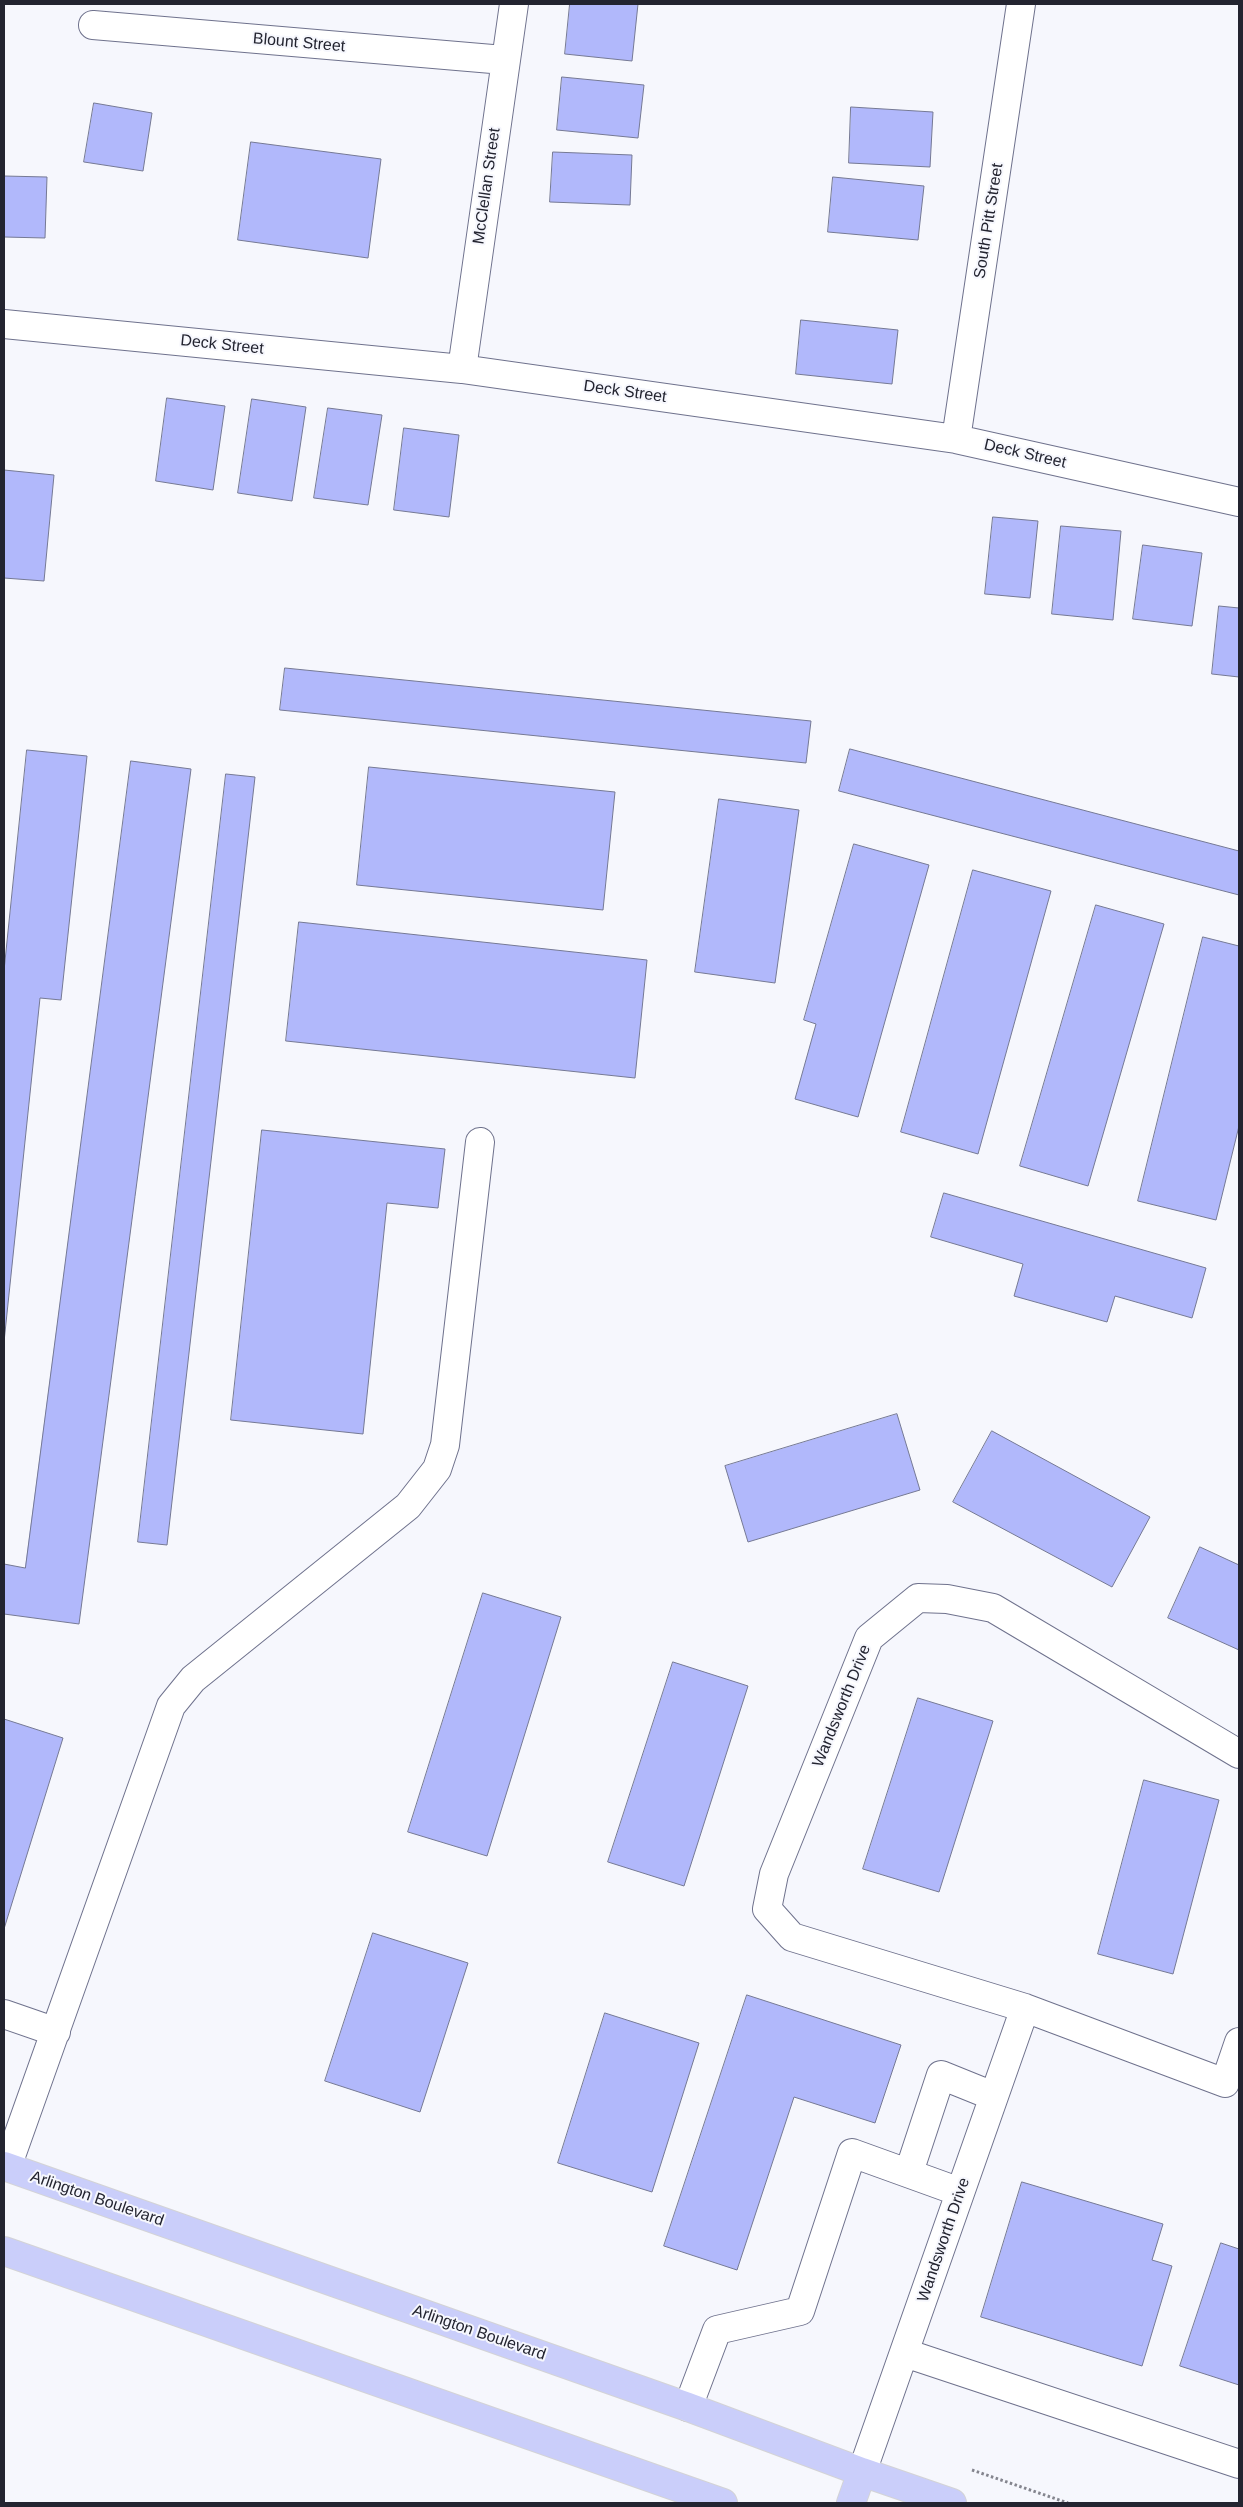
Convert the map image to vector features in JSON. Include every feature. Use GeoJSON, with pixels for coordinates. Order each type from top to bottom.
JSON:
{"type":"FeatureCollection","features":[{"type":"Feature","properties":{"kind":"main road","name":"Arlington Boulevard"},"geometry":{"type":"LineString","coordinates":[[5,2171],[688,2407],[862,2472],[952,2503]]}},
{"type":"Feature","properties":{"kind":"main road"},"geometry":{"type":"LineString","coordinates":[[4,2251],[723,2503]]}},
{"type":"Feature","properties":{"kind":"main road"},"geometry":{"type":"LineString","coordinates":[[851,2503],[862,2472]]}},
{"type":"Feature","properties":{"kind":"street","name":"McClellan Street"},"geometry":{"type":"LineString","coordinates":[[462,369],[504,60],[514,4]]}},
{"type":"Feature","properties":{"kind":"street","name":"South Pitt Street"},"geometry":{"type":"LineString","coordinates":[[956,439],[1021,4]]}},
{"type":"Feature","properties":{"kind":"street","name":"Blount Street"},"geometry":{"type":"LineString","coordinates":[[93,25],[504,60]]}},
{"type":"Feature","properties":{"kind":"street","name":"Deck Street"},"geometry":{"type":"LineString","coordinates":[[4,324],[462,369],[956,439],[1239,502]]}},
{"type":"Feature","properties":{"kind":"street"},"geometry":{"type":"LineString","coordinates":[[5,2171],[171,1706],[193,1679],[408,1506],[437,1468],[445,1445],[480,1142]]}},
{"type":"Feature","properties":{"kind":"street","name":"Wandsworth Drive"},"geometry":{"type":"LineString","coordinates":[[1239,1754],[993,1608],[947,1599],[918,1598],[869,1638],[774,1874],[768,1909],[792,1938],[1025,2008],[1225,2083],[1239,2042]]}},
{"type":"Feature","properties":{"kind":"street","name":"Wandsworth Drive"},"geometry":{"type":"LineString","coordinates":[[862,2472],[1025,2008]]}},
{"type":"Feature","properties":{"kind":"street"},"geometry":{"type":"LineString","coordinates":[[4,2014],[56,2032]]}},
{"type":"Feature","properties":{"kind":"street"},"geometry":{"type":"LineString","coordinates":[[909,2172],[941,2075],[993,2096]]}},
{"type":"Feature","properties":{"kind":"street"},"geometry":{"type":"LineString","coordinates":[[688,2407],[717,2330],[800,2311],[852,2153],[960,2192]]}},
{"type":"Feature","properties":{"kind":"street"},"geometry":{"type":"LineString","coordinates":[[905,2353],[1239,2464]]}},
{"type":"Feature","properties":{"kind":"path"},"geometry":{"type":"LineString","coordinates":[[967,2469],[1068,2503]]}},
{"type":"Feature","properties":{"kind":"building"},"geometry":{"type":"Polygon","coordinates":[[[570,4],[638,4],[632,61],[565,54],[570,4]]]}},
{"type":"Feature","properties":{"kind":"building"},"geometry":{"type":"Polygon","coordinates":[[[562,77],[644,85],[638,138],[557,130],[562,77]]]}},
{"type":"Feature","properties":{"kind":"building"},"geometry":{"type":"Polygon","coordinates":[[[94,103],[152,113],[143,171],[84,162],[94,103]]]}},
{"type":"Feature","properties":{"kind":"building"},"geometry":{"type":"Polygon","coordinates":[[[851,107],[933,112],[930,167],[849,163],[851,107]]]}},
{"type":"Feature","properties":{"kind":"building"},"geometry":{"type":"Polygon","coordinates":[[[251,142],[381,159],[368,258],[238,240],[251,142]]]}},
{"type":"Feature","properties":{"kind":"building"},"geometry":{"type":"Polygon","coordinates":[[[553,152],[632,155],[630,205],[550,202],[553,152]]]}},
{"type":"Feature","properties":{"kind":"building"},"geometry":{"type":"Polygon","coordinates":[[[4,176],[47,177],[45,238],[4,237],[4,176]]]}},
{"type":"Feature","properties":{"kind":"building"},"geometry":{"type":"Polygon","coordinates":[[[833,177],[924,186],[918,240],[828,232],[833,177]]]}},
{"type":"Feature","properties":{"kind":"building"},"geometry":{"type":"Polygon","coordinates":[[[801,320],[898,330],[892,384],[796,374],[801,320]]]}},
{"type":"Feature","properties":{"kind":"building"},"geometry":{"type":"Polygon","coordinates":[[[167,398],[225,406],[213,490],[156,481],[167,398]]]}},
{"type":"Feature","properties":{"kind":"building"},"geometry":{"type":"Polygon","coordinates":[[[252,399],[306,407],[292,501],[238,493],[252,399]]]}},
{"type":"Feature","properties":{"kind":"building"},"geometry":{"type":"Polygon","coordinates":[[[328,408],[382,415],[368,505],[314,498],[328,408]]]}},
{"type":"Feature","properties":{"kind":"building"},"geometry":{"type":"Polygon","coordinates":[[[404,428],[459,435],[449,517],[394,510],[404,428]]]}},
{"type":"Feature","properties":{"kind":"building"},"geometry":{"type":"Polygon","coordinates":[[[4,470],[54,475],[44,581],[4,578],[4,470]]]}},
{"type":"Feature","properties":{"kind":"building"},"geometry":{"type":"Polygon","coordinates":[[[993,517],[1038,521],[1030,598],[985,594],[993,517]]]}},
{"type":"Feature","properties":{"kind":"building"},"geometry":{"type":"Polygon","coordinates":[[[1061,526],[1121,531],[1113,620],[1052,614],[1061,526]]]}},
{"type":"Feature","properties":{"kind":"building"},"geometry":{"type":"Polygon","coordinates":[[[1143,545],[1202,553],[1192,626],[1133,619],[1143,545]]]}},
{"type":"Feature","properties":{"kind":"building"},"geometry":{"type":"Polygon","coordinates":[[[1219,606],[1239,608],[1239,677],[1212,674],[1219,606]]]}},
{"type":"Feature","properties":{"kind":"building"},"geometry":{"type":"Polygon","coordinates":[[[285,668],[811,721],[806,763],[280,710],[285,668]]]}},
{"type":"Feature","properties":{"kind":"building"},"geometry":{"type":"Polygon","coordinates":[[[850,749],[1239,851],[1239,895],[839,791],[850,749]]]}},
{"type":"Feature","properties":{"kind":"building"},"geometry":{"type":"Polygon","coordinates":[[[27,750],[87,756],[61,1000],[40,998],[4,1342],[4,971],[27,750]]]}},
{"type":"Feature","properties":{"kind":"building"},"geometry":{"type":"Polygon","coordinates":[[[131,761],[191,769],[79,1624],[4,1614],[4,1564],[25,1568],[131,761]]]}},
{"type":"Feature","properties":{"kind":"building"},"geometry":{"type":"Polygon","coordinates":[[[369,767],[615,792],[603,910],[357,885],[369,767]]]}},
{"type":"Feature","properties":{"kind":"building"},"geometry":{"type":"Polygon","coordinates":[[[226,774],[255,777],[167,1545],[138,1542],[226,774]]]}},
{"type":"Feature","properties":{"kind":"building"},"geometry":{"type":"Polygon","coordinates":[[[719,799],[799,810],[775,983],[695,972],[719,799]]]}},
{"type":"Feature","properties":{"kind":"building"},"geometry":{"type":"Polygon","coordinates":[[[854,844],[929,865],[858,1117],[795,1099],[816,1024],[804,1020],[854,844]]]}},
{"type":"Feature","properties":{"kind":"building"},"geometry":{"type":"Polygon","coordinates":[[[973,870],[1051,891],[978,1154],[901,1132],[973,870]]]}},
{"type":"Feature","properties":{"kind":"building"},"geometry":{"type":"Polygon","coordinates":[[[1096,905],[1164,924],[1088,1186],[1020,1166],[1096,905]]]}},
{"type":"Feature","properties":{"kind":"building"},"geometry":{"type":"Polygon","coordinates":[[[299,922],[647,960],[635,1078],[286,1041],[299,922]]]}},
{"type":"Feature","properties":{"kind":"building"},"geometry":{"type":"Polygon","coordinates":[[[1203,937],[1239,946],[1239,1126],[1216,1220],[1138,1201],[1203,937]]]}},
{"type":"Feature","properties":{"kind":"building"},"geometry":{"type":"Polygon","coordinates":[[[262,1130],[445,1149],[438,1208],[387,1203],[363,1434],[231,1420],[262,1130]]]}},
{"type":"Feature","properties":{"kind":"building"},"geometry":{"type":"Polygon","coordinates":[[[944,1193],[1206,1268],[1192,1318],[1115,1296],[1107,1322],[1014,1296],[1023,1264],[931,1237],[944,1193]]]}},
{"type":"Feature","properties":{"kind":"building"},"geometry":{"type":"Polygon","coordinates":[[[897,1414],[920,1490],[748,1542],[725,1466],[897,1414]]]}},
{"type":"Feature","properties":{"kind":"building"},"geometry":{"type":"Polygon","coordinates":[[[992,1431],[1150,1517],[1112,1587],[953,1502],[992,1431]]]}},
{"type":"Feature","properties":{"kind":"building"},"geometry":{"type":"Polygon","coordinates":[[[1200,1547],[1239,1565],[1239,1650],[1168,1618],[1200,1547]]]}},
{"type":"Feature","properties":{"kind":"building"},"geometry":{"type":"Polygon","coordinates":[[[483,1593],[561,1617],[487,1856],[408,1832],[483,1593]]]}},
{"type":"Feature","properties":{"kind":"building"},"geometry":{"type":"Polygon","coordinates":[[[673,1662],[748,1686],[684,1886],[608,1862],[673,1662]]]}},
{"type":"Feature","properties":{"kind":"building"},"geometry":{"type":"Polygon","coordinates":[[[918,1698],[993,1721],[939,1892],[863,1869],[918,1698]]]}},
{"type":"Feature","properties":{"kind":"building"},"geometry":{"type":"Polygon","coordinates":[[[4,1719],[63,1738],[4,1929],[4,1719]]]}},
{"type":"Feature","properties":{"kind":"building"},"geometry":{"type":"Polygon","coordinates":[[[1144,1780],[1219,1800],[1173,1974],[1098,1954],[1144,1780]]]}},
{"type":"Feature","properties":{"kind":"building"},"geometry":{"type":"Polygon","coordinates":[[[373,1933],[468,1963],[420,2112],[325,2081],[373,1933]]]}},
{"type":"Feature","properties":{"kind":"building"},"geometry":{"type":"Polygon","coordinates":[[[747,1995],[901,2045],[875,2123],[794,2097],[737,2270],[664,2246],[747,1995]]]}},
{"type":"Feature","properties":{"kind":"building"},"geometry":{"type":"Polygon","coordinates":[[[605,2013],[699,2043],[652,2192],[558,2163],[605,2013]]]}},
{"type":"Feature","properties":{"kind":"building"},"geometry":{"type":"Polygon","coordinates":[[[1022,2182],[1163,2224],[1152,2260],[1172,2266],[1142,2366],[981,2317],[1022,2182]]]}},
{"type":"Feature","properties":{"kind":"building"},"geometry":{"type":"Polygon","coordinates":[[[1221,2243],[1239,2249],[1239,2385],[1180,2366],[1221,2243]]]}}]}
